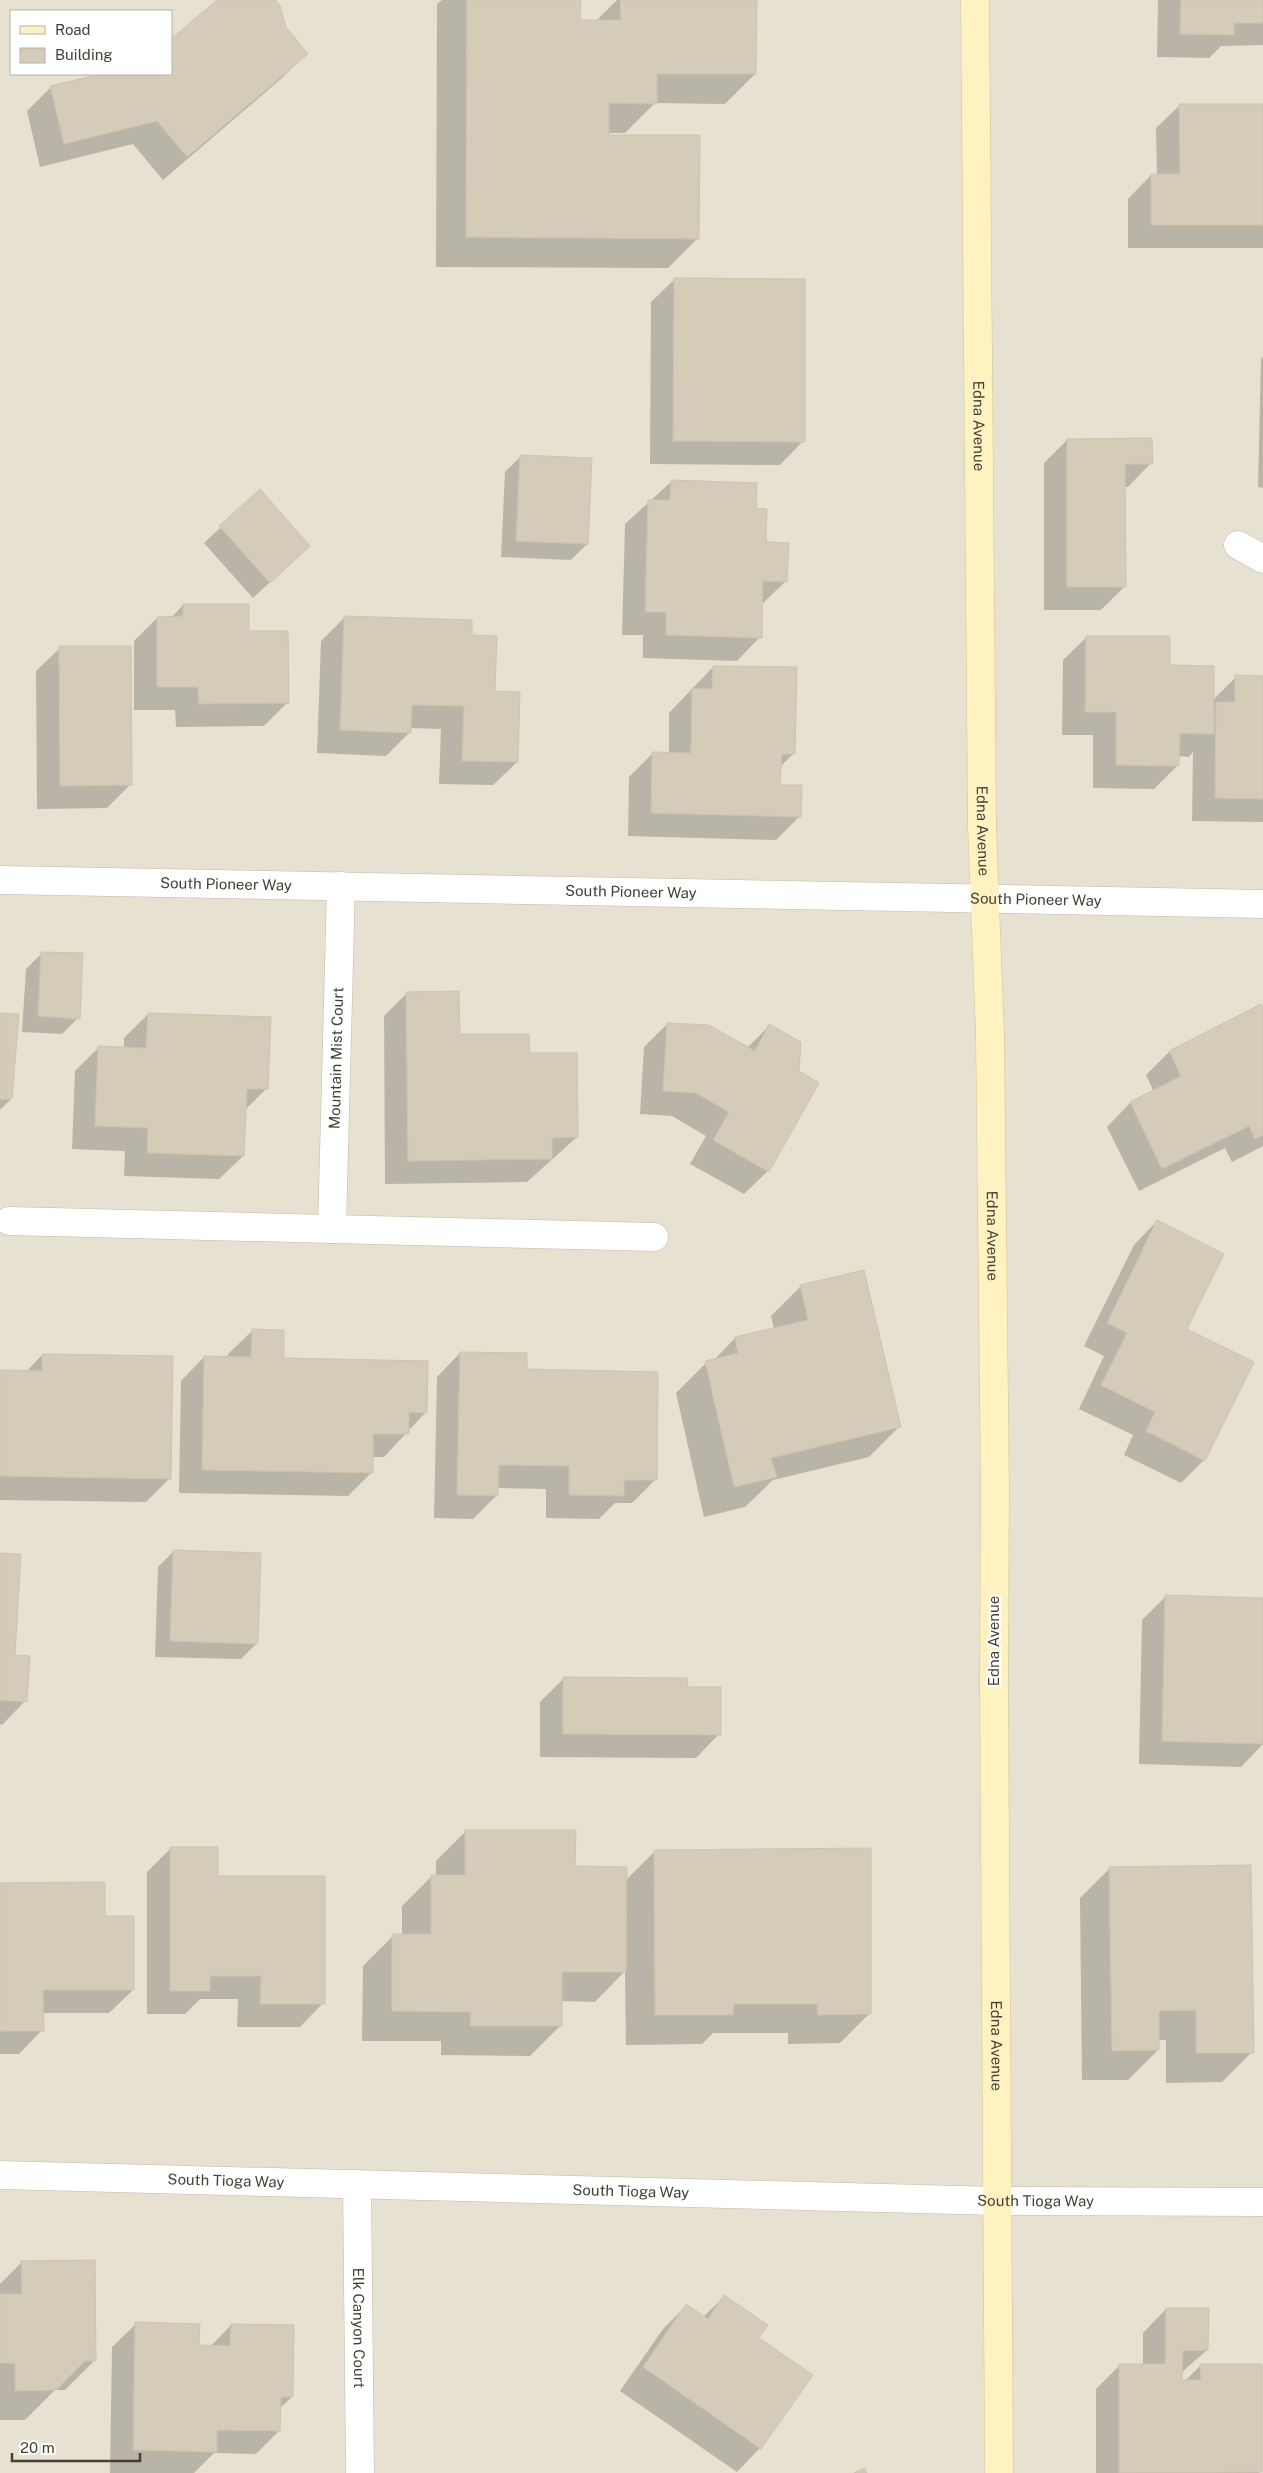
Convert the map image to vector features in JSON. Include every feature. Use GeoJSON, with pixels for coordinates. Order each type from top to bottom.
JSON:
{"type":"FeatureCollection","features":[{"type":"Feature","properties":{"kind":"street","name":"Edna Avenue"},"geometry":{"type":"LineString","coordinates":[[975,0],[982,797],[990,1035],[995,1479],[994,1682],[999,2473]]}},
{"type":"Feature","properties":{"kind":"street"},"geometry":{"type":"LineString","coordinates":[[1238,545],[1263,559]]}},
{"type":"Feature","properties":{"kind":"street","name":"South Pioneer Way"},"geometry":{"type":"LineString","coordinates":[[0,880],[1263,904]]}},
{"type":"Feature","properties":{"kind":"street","name":"Mountain Mist Court"},"geometry":{"type":"LineString","coordinates":[[332,1229],[341,886]]}},
{"type":"Feature","properties":{"kind":"street"},"geometry":{"type":"LineString","coordinates":[[9,1222],[654,1237]]}},
{"type":"Feature","properties":{"kind":"street","name":"South Tioga Way"},"geometry":{"type":"LineString","coordinates":[[0,2174],[997,2200],[1263,2202]]}},
{"type":"Feature","properties":{"kind":"street","name":"Elk Canyon Court"},"geometry":{"type":"LineString","coordinates":[[357,2184],[360,2473]]}},
{"type":"Feature","properties":{"kind":"shaded area"},"geometry":{"type":"Polygon","coordinates":[[[0,0],[1263,0],[1263,2473],[0,2473],[0,0]]]}},
{"type":"Feature","properties":{"kind":"building"},"geometry":{"type":"Polygon","coordinates":[[[217,0],[275,0],[280,6],[286,27],[308,54],[187,157],[157,121],[64,144],[50,86],[97,75],[172,75],[172,38],[217,0]]]}},
{"type":"Feature","properties":{"kind":"building"},"geometry":{"type":"Polygon","coordinates":[[[467,0],[581,0],[580,20],[621,20],[620,0],[757,0],[756,74],[657,74],[657,104],[609,103],[609,135],[700,135],[699,239],[466,237],[467,0]]]}},
{"type":"Feature","properties":{"kind":"building"},"geometry":{"type":"Polygon","coordinates":[[[1181,0],[1263,0],[1263,23],[1234,23],[1234,35],[1180,34],[1181,0]]]}},
{"type":"Feature","properties":{"kind":"building"},"geometry":{"type":"Polygon","coordinates":[[[1179,104],[1263,104],[1263,225],[1151,225],[1151,174],[1180,174],[1179,104]]]}},
{"type":"Feature","properties":{"kind":"building"},"geometry":{"type":"Polygon","coordinates":[[[674,278],[805,279],[805,442],[673,441],[674,278]]]}},
{"type":"Feature","properties":{"kind":"building"},"geometry":{"type":"Polygon","coordinates":[[[1152,438],[1153,464],[1125,464],[1126,587],[1067,587],[1067,439],[1152,438]]]}},
{"type":"Feature","properties":{"kind":"building"},"geometry":{"type":"Polygon","coordinates":[[[520,455],[592,458],[588,544],[516,541],[520,455]]]}},
{"type":"Feature","properties":{"kind":"building"},"geometry":{"type":"Polygon","coordinates":[[[671,480],[757,483],[756,508],[767,509],[766,542],[789,543],[787,582],[763,581],[762,638],[666,635],[666,612],[645,612],[648,500],[670,500],[671,480]]]}},
{"type":"Feature","properties":{"kind":"building"},"geometry":{"type":"Polygon","coordinates":[[[260,489],[310,546],[270,583],[219,526],[260,489]]]}},
{"type":"Feature","properties":{"kind":"building"},"geometry":{"type":"Polygon","coordinates":[[[183,604],[249,604],[249,631],[288,631],[289,703],[199,704],[198,687],[157,687],[157,617],[183,616],[183,604]]]}},
{"type":"Feature","properties":{"kind":"building"},"geometry":{"type":"Polygon","coordinates":[[[344,616],[472,620],[472,635],[497,636],[495,691],[520,692],[518,762],[462,761],[464,706],[412,705],[411,733],[340,730],[344,616]]]}},
{"type":"Feature","properties":{"kind":"building"},"geometry":{"type":"Polygon","coordinates":[[[1086,636],[1170,636],[1170,665],[1214,666],[1214,734],[1180,733],[1179,766],[1116,765],[1116,712],[1085,712],[1086,636]]]}},
{"type":"Feature","properties":{"kind":"building"},"geometry":{"type":"Polygon","coordinates":[[[59,646],[131,646],[132,785],[60,786],[59,646]]]}},
{"type":"Feature","properties":{"kind":"building"},"geometry":{"type":"Polygon","coordinates":[[[713,666],[797,667],[795,754],[782,754],[780,785],[802,785],[801,817],[651,813],[652,752],[691,753],[692,688],[712,689],[713,666]]]}},
{"type":"Feature","properties":{"kind":"building"},"geometry":{"type":"Polygon","coordinates":[[[1235,675],[1263,676],[1263,799],[1215,798],[1216,702],[1235,702],[1235,675]]]}},
{"type":"Feature","properties":{"kind":"building"},"geometry":{"type":"Polygon","coordinates":[[[41,952],[83,953],[80,1019],[38,1016],[41,952]]]}},
{"type":"Feature","properties":{"kind":"building"},"geometry":{"type":"Polygon","coordinates":[[[459,991],[460,1034],[529,1034],[530,1053],[577,1053],[578,1137],[552,1138],[552,1159],[408,1161],[406,992],[459,991]]]}},
{"type":"Feature","properties":{"kind":"building"},"geometry":{"type":"Polygon","coordinates":[[[1261,1004],[1263,1009],[1263,1135],[1255,1139],[1249,1126],[1162,1169],[1130,1102],[1181,1076],[1169,1051],[1261,1004]]]}},
{"type":"Feature","properties":{"kind":"building"},"geometry":{"type":"Polygon","coordinates":[[[0,1013],[19,1014],[12,1099],[0,1099],[0,1013]]]}},
{"type":"Feature","properties":{"kind":"building"},"geometry":{"type":"Polygon","coordinates":[[[148,1013],[271,1017],[268,1089],[247,1089],[244,1156],[147,1153],[148,1128],[95,1126],[98,1046],[146,1048],[148,1013]]]}},
{"type":"Feature","properties":{"kind":"building"},"geometry":{"type":"Polygon","coordinates":[[[667,1023],[709,1025],[755,1051],[769,1024],[801,1042],[799,1071],[819,1083],[769,1172],[713,1140],[729,1112],[696,1093],[663,1091],[667,1023]]]}},
{"type":"Feature","properties":{"kind":"building"},"geometry":{"type":"Polygon","coordinates":[[[1157,1220],[1224,1254],[1187,1329],[1254,1362],[1205,1461],[1146,1431],[1155,1412],[1101,1385],[1127,1333],[1107,1323],[1157,1220]]]}},
{"type":"Feature","properties":{"kind":"building"},"geometry":{"type":"Polygon","coordinates":[[[864,1270],[901,1427],[771,1458],[777,1477],[734,1487],[705,1361],[738,1353],[735,1337],[808,1320],[800,1285],[864,1270]]]}},
{"type":"Feature","properties":{"kind":"building"},"geometry":{"type":"Polygon","coordinates":[[[252,1329],[284,1330],[284,1358],[428,1361],[427,1413],[409,1412],[409,1434],[373,1434],[373,1473],[202,1470],[204,1356],[251,1357],[252,1329]]]}},
{"type":"Feature","properties":{"kind":"building"},"geometry":{"type":"Polygon","coordinates":[[[460,1352],[527,1353],[527,1369],[658,1372],[657,1480],[624,1480],[624,1496],[569,1495],[569,1466],[499,1465],[498,1496],[457,1495],[460,1352]]]}},
{"type":"Feature","properties":{"kind":"building"},"geometry":{"type":"Polygon","coordinates":[[[42,1354],[173,1356],[171,1479],[0,1476],[0,1370],[42,1371],[42,1354]]]}},
{"type":"Feature","properties":{"kind":"building"},"geometry":{"type":"Polygon","coordinates":[[[173,1550],[261,1553],[258,1644],[170,1641],[173,1550]]]}},
{"type":"Feature","properties":{"kind":"building"},"geometry":{"type":"Polygon","coordinates":[[[0,1553],[21,1554],[15,1655],[30,1656],[27,1702],[0,1700],[0,1553]]]}},
{"type":"Feature","properties":{"kind":"building"},"geometry":{"type":"Polygon","coordinates":[[[1165,1595],[1263,1598],[1263,1744],[1162,1741],[1165,1595]]]}},
{"type":"Feature","properties":{"kind":"building"},"geometry":{"type":"Polygon","coordinates":[[[563,1677],[687,1678],[688,1687],[721,1687],[721,1735],[563,1734],[563,1677]]]}},
{"type":"Feature","properties":{"kind":"building"},"geometry":{"type":"Polygon","coordinates":[[[465,1830],[576,1830],[575,1866],[627,1867],[626,1972],[562,1972],[562,2026],[470,2026],[471,2012],[392,2011],[392,1934],[431,1934],[431,1875],[465,1875],[465,1830]]]}},
{"type":"Feature","properties":{"kind":"building"},"geometry":{"type":"Polygon","coordinates":[[[170,1847],[218,1847],[218,1876],[325,1876],[325,2004],[260,2004],[261,1976],[210,1976],[210,1991],[170,1991],[170,1847]]]}},
{"type":"Feature","properties":{"kind":"building"},"geometry":{"type":"Polygon","coordinates":[[[871,1848],[871,2014],[818,2015],[817,2004],[734,2004],[733,2015],[655,2015],[654,1850],[871,1848]]]}},
{"type":"Feature","properties":{"kind":"building"},"geometry":{"type":"Polygon","coordinates":[[[1251,1865],[1254,2053],[1196,2053],[1196,2010],[1159,2011],[1159,2050],[1112,2051],[1109,1867],[1251,1865]]]}},
{"type":"Feature","properties":{"kind":"building"},"geometry":{"type":"Polygon","coordinates":[[[105,1882],[105,1916],[134,1916],[134,1990],[43,1990],[44,2031],[0,2031],[0,1883],[105,1882]]]}},
{"type":"Feature","properties":{"kind":"building"},"geometry":{"type":"Polygon","coordinates":[[[95,2260],[96,2361],[85,2361],[56,2390],[15,2391],[15,2363],[0,2363],[0,2294],[22,2294],[21,2261],[95,2260]]]}},
{"type":"Feature","properties":{"kind":"building"},"geometry":{"type":"Polygon","coordinates":[[[724,2295],[768,2325],[759,2338],[813,2375],[761,2449],[643,2367],[686,2304],[708,2319],[724,2295]]]}},
{"type":"Feature","properties":{"kind":"building"},"geometry":{"type":"Polygon","coordinates":[[[1166,2308],[1209,2308],[1208,2350],[1183,2351],[1182,2380],[1201,2380],[1200,2364],[1262,2364],[1262,2472],[1119,2473],[1119,2364],[1165,2364],[1166,2308]]]}},
{"type":"Feature","properties":{"kind":"building"},"geometry":{"type":"Polygon","coordinates":[[[135,2322],[200,2324],[199,2345],[230,2346],[231,2324],[294,2325],[293,2397],[281,2397],[280,2431],[217,2430],[217,2452],[133,2450],[135,2322]]]}},
{"type":"Feature","properties":{"kind":"building"},"geometry":{"type":"Polygon","coordinates":[[[865,2468],[867,2473],[854,2473],[865,2468]]]}}]}
